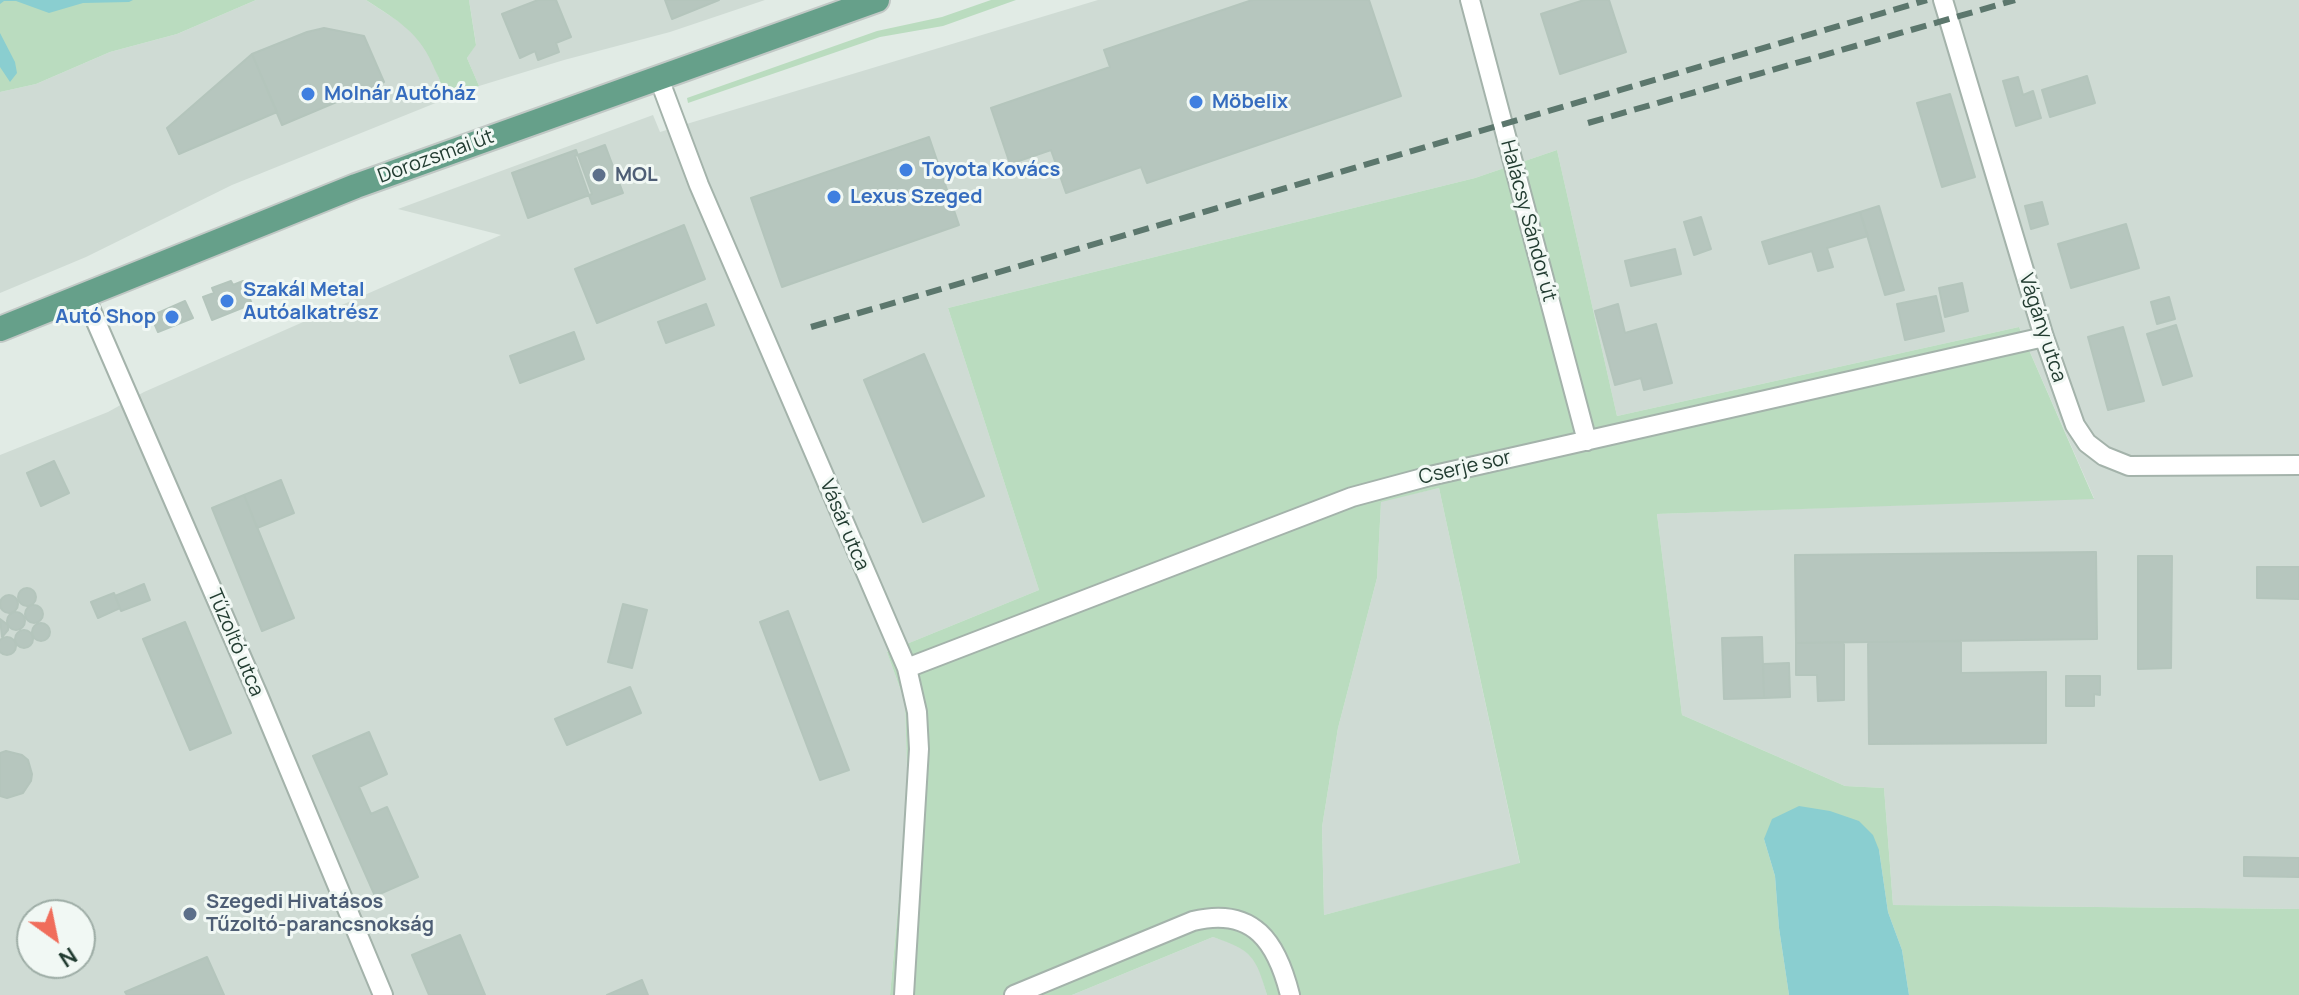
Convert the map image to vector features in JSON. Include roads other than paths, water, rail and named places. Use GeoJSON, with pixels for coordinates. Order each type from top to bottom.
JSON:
{"type":"FeatureCollection","features":[{"type":"Feature","properties":{"kind":"main road","name":"Dorozsmai út"},"geometry":{"type":"LineString","coordinates":[[0,329],[370,181],[877,0]]}},
{"type":"Feature","properties":{"kind":"street","name":"Halácsy Sándor út"},"geometry":{"type":"LineString","coordinates":[[1470,0],[1587,441]]}},
{"type":"Feature","properties":{"kind":"street","name":"Vágány utca"},"geometry":{"type":"LineString","coordinates":[[1943,0],[2044,337],[2075,425],[2087,443],[2104,456],[2129,466],[2299,465]]}},
{"type":"Feature","properties":{"kind":"street","name":"Vásár utca"},"geometry":{"type":"LineString","coordinates":[[658,76],[711,213],[907,668],[917,712],[919,749],[904,995]]}},
{"type":"Feature","properties":{"kind":"street","name":"Tűzoltó utca"},"geometry":{"type":"LineString","coordinates":[[84,294],[258,695],[383,995]]}},
{"type":"Feature","properties":{"kind":"street","name":"Cserje sor"},"geometry":{"type":"LineString","coordinates":[[907,668],[1352,497],[2044,337]]}},
{"type":"Feature","properties":{"kind":"street"},"geometry":{"type":"LineString","coordinates":[[1014,995],[1193,921],[1217,917],[1251,927],[1270,943],[1283,966],[1290,995]]}},
{"type":"Feature","properties":{"kind":"water"},"geometry":{"type":"Polygon","coordinates":[[[0,0],[133,0],[83,3],[49,13],[16,1],[0,4],[0,0]]]}},
{"type":"Feature","properties":{"kind":"water"},"geometry":{"type":"Polygon","coordinates":[[[0,33],[15,62],[17,73],[10,82],[0,67],[0,33]]]}},
{"type":"Feature","properties":{"kind":"water"},"geometry":{"type":"Polygon","coordinates":[[[1799,806],[1830,811],[1859,821],[1873,835],[1879,850],[1888,912],[1902,950],[1909,995],[1789,995],[1775,876],[1764,839],[1772,819],[1799,806]]]}},
{"type":"Feature","properties":{"kind":"railway"},"geometry":{"type":"LineString","coordinates":[[811,327],[1927,0]]}},
{"type":"Feature","properties":{"kind":"railway"},"geometry":{"type":"LineString","coordinates":[[1588,123],[2015,0]]}},
{"type":"Feature","properties":{"kind":"place","name":"Molnár Autóház"},"geometry":{"type":"Point","coordinates":[308,94]}},
{"type":"Feature","properties":{"kind":"place","name":"Möbelix"},"geometry":{"type":"Point","coordinates":[1196,102]}},
{"type":"Feature","properties":{"kind":"place","name":"Toyota Kovács"},"geometry":{"type":"Point","coordinates":[906,170]}},
{"type":"Feature","properties":{"kind":"place","name":"MOL"},"geometry":{"type":"Point","coordinates":[599,175]}},
{"type":"Feature","properties":{"kind":"place","name":"Lexus Szeged"},"geometry":{"type":"Point","coordinates":[834,197]}},
{"type":"Feature","properties":{"kind":"place","name":"Szakál Metal Autóalkatrész"},"geometry":{"type":"Point","coordinates":[227,301]}},
{"type":"Feature","properties":{"kind":"place","name":"Autó Shop"},"geometry":{"type":"Point","coordinates":[172,317]}},
{"type":"Feature","properties":{"kind":"place","name":"Szegedi Hivatásos Tűzoltó-parancsnokság"},"geometry":{"type":"Point","coordinates":[190,914]}}]}
